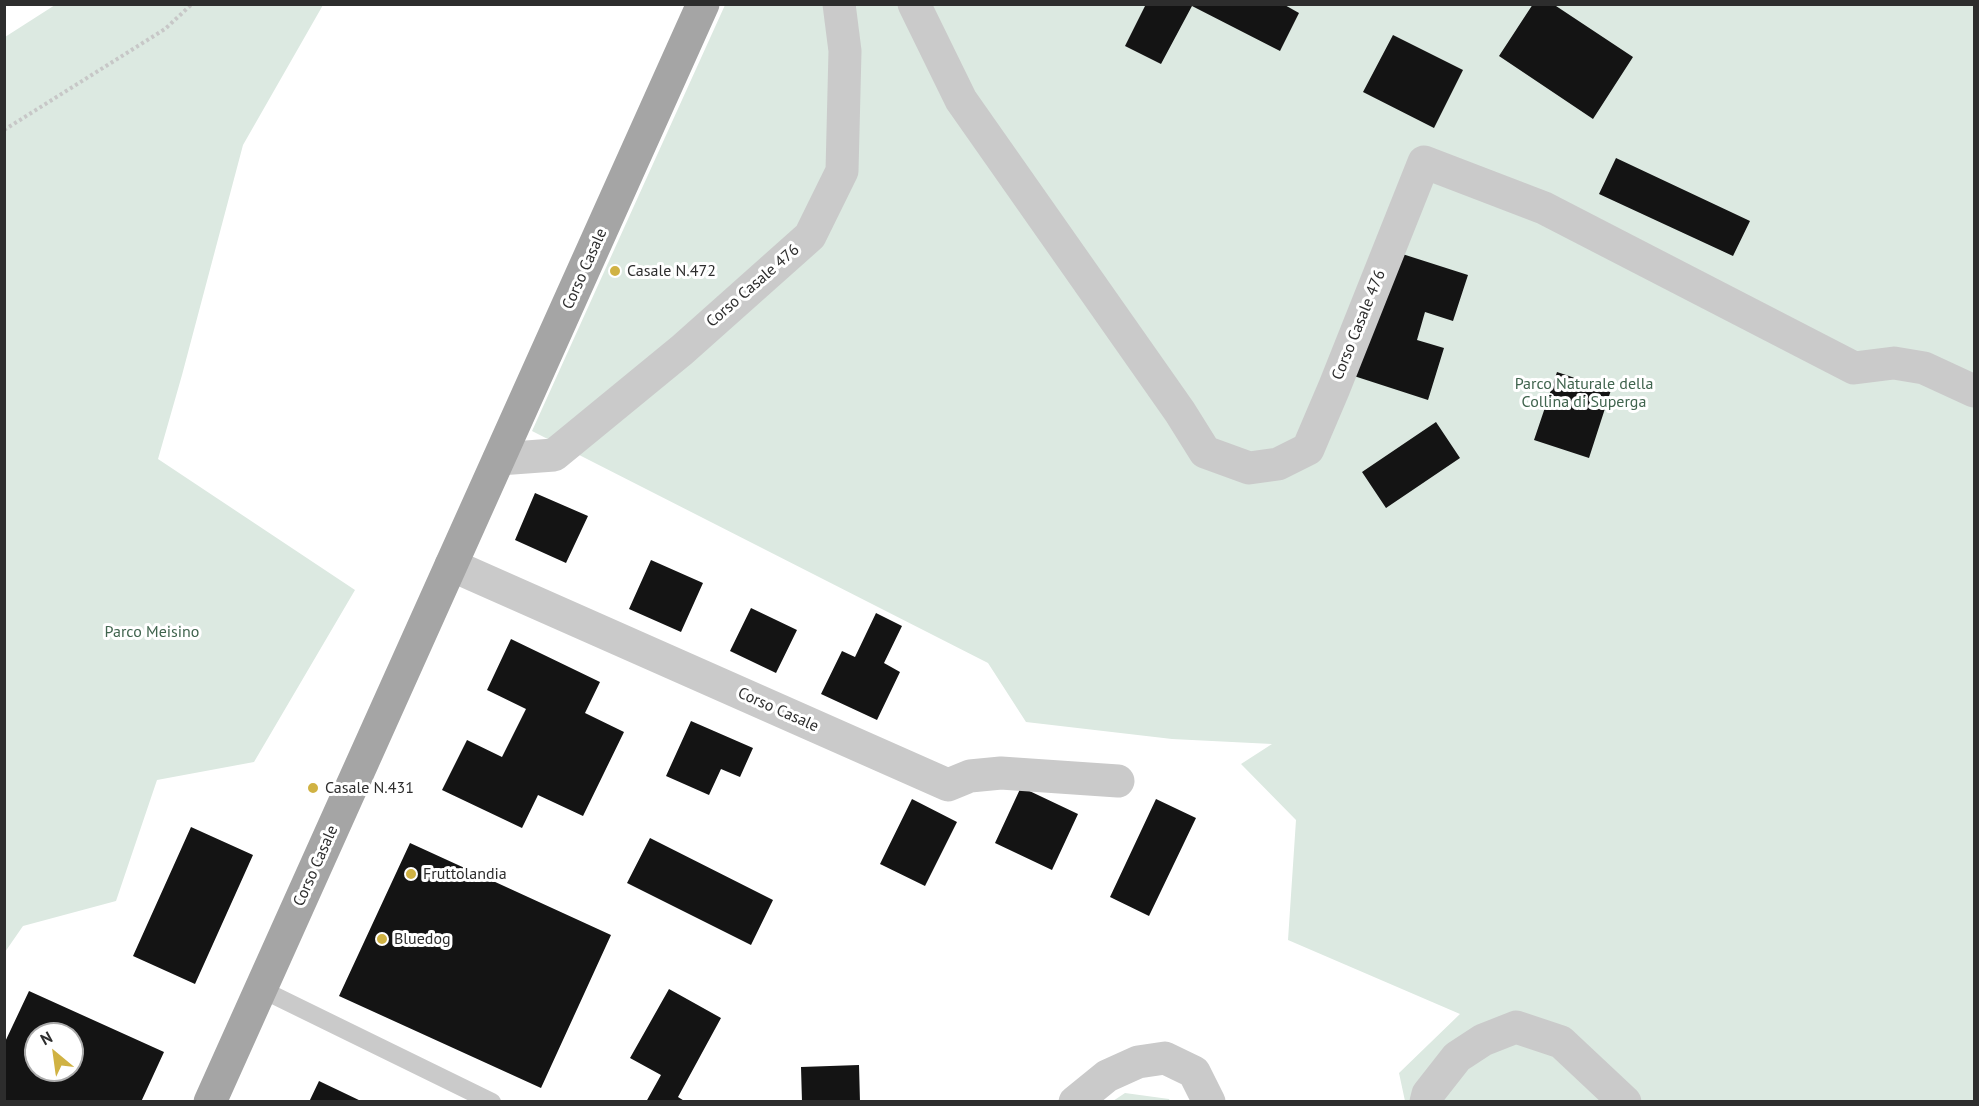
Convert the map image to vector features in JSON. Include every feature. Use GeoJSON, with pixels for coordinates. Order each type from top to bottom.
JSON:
{"type":"FeatureCollection","features":[{"type":"Feature","properties":{"kind":"main road","name":"Corso Casale"},"geometry":{"type":"LineString","coordinates":[[210,1101],[703,4]]}},
{"type":"Feature","properties":{"kind":"street","name":"Corso Casale 476"},"geometry":{"type":"LineString","coordinates":[[499,459],[554,455],[682,350],[810,236],[842,171],[845,51],[838,4]]}},
{"type":"Feature","properties":{"kind":"street","name":"Corso Casale 476"},"geometry":{"type":"LineString","coordinates":[[914,4],[961,100],[1173,402],[1205,452],[1249,468],[1278,464],[1308,449],[1425,162],[1544,208],[1854,368],[1894,363],[1924,368],[1974,391]]}},
{"type":"Feature","properties":{"kind":"street","name":"Corso Casale"},"geometry":{"type":"LineString","coordinates":[[451,565],[948,785],[970,777],[1001,773],[1118,781]]}},
{"type":"Feature","properties":{"kind":"street"},"geometry":{"type":"LineString","coordinates":[[1426,1101],[1428,1094],[1457,1057],[1484,1040],[1516,1027],[1561,1042],[1625,1101]]}},
{"type":"Feature","properties":{"kind":"street"},"geometry":{"type":"LineString","coordinates":[[1075,1101],[1107,1076],[1138,1062],[1165,1059],[1194,1072],[1209,1101]]}},
{"type":"Feature","properties":{"kind":"lane"},"geometry":{"type":"LineString","coordinates":[[261,989],[492,1101]]}},
{"type":"Feature","properties":{"kind":"path"},"geometry":{"type":"LineString","coordinates":[[4,130],[165,29],[192,4]]}},
{"type":"Feature","properties":{"kind":"green space","name":"Parco Meisino"},"geometry":{"type":"Polygon","coordinates":[[[55,5],[323,5],[243,145],[158,459],[355,590],[254,762],[157,780],[116,901],[23,926],[5,952],[5,37],[55,5]]]}},
{"type":"Feature","properties":{"kind":"green space","name":"Parco Naturale della Collina di Superga"},"geometry":{"type":"Polygon","coordinates":[[[725,5],[1974,5],[1974,1101],[1405,1101],[1399,1073],[1460,1014],[1288,940],[1296,820],[1241,764],[1272,744],[1172,739],[1026,722],[988,663],[532,431],[725,5]]]}},
{"type":"Feature","properties":{"kind":"green space"},"geometry":{"type":"Polygon","coordinates":[[[1125,1093],[1169,1099],[1170,1101],[1113,1101],[1125,1093]]]}},
{"type":"Feature","properties":{"kind":"building"},"geometry":{"type":"Polygon","coordinates":[[[1146,4],[1283,4],[1299,13],[1280,51],[1192,6],[1161,64],[1125,46],[1146,4]]]}},
{"type":"Feature","properties":{"kind":"building"},"geometry":{"type":"Polygon","coordinates":[[[1533,4],[1553,4],[1633,57],[1593,119],[1499,56],[1533,4]]]}},
{"type":"Feature","properties":{"kind":"building"},"geometry":{"type":"Polygon","coordinates":[[[1393,35],[1463,70],[1434,128],[1363,92],[1393,35]]]}},
{"type":"Feature","properties":{"kind":"building"},"geometry":{"type":"Polygon","coordinates":[[[1616,158],[1750,221],[1733,256],[1599,194],[1616,158]]]}},
{"type":"Feature","properties":{"kind":"building"},"geometry":{"type":"Polygon","coordinates":[[[1393,251],[1468,275],[1453,321],[1425,312],[1417,340],[1444,348],[1428,400],[1354,376],[1393,251]]]}},
{"type":"Feature","properties":{"kind":"building"},"geometry":{"type":"Polygon","coordinates":[[[1557,372],[1611,390],[1589,458],[1534,440],[1557,372]]]}},
{"type":"Feature","properties":{"kind":"building"},"geometry":{"type":"Polygon","coordinates":[[[1436,422],[1460,458],[1386,508],[1362,472],[1436,422]]]}},
{"type":"Feature","properties":{"kind":"building"},"geometry":{"type":"Polygon","coordinates":[[[535,493],[588,516],[566,563],[515,540],[535,493]]]}},
{"type":"Feature","properties":{"kind":"building"},"geometry":{"type":"Polygon","coordinates":[[[651,560],[703,583],[681,632],[629,609],[651,560]]]}},
{"type":"Feature","properties":{"kind":"building"},"geometry":{"type":"Polygon","coordinates":[[[751,608],[797,630],[776,673],[730,651],[751,608]]]}},
{"type":"Feature","properties":{"kind":"building"},"geometry":{"type":"Polygon","coordinates":[[[876,613],[902,626],[884,663],[900,672],[877,720],[821,694],[842,651],[855,657],[876,613]]]}},
{"type":"Feature","properties":{"kind":"building"},"geometry":{"type":"Polygon","coordinates":[[[511,639],[600,682],[585,713],[624,732],[583,816],[538,795],[522,828],[442,790],[467,740],[502,757],[526,709],[487,690],[511,639]]]}},
{"type":"Feature","properties":{"kind":"building"},"geometry":{"type":"Polygon","coordinates":[[[691,721],[753,748],[740,777],[721,769],[709,795],[666,776],[691,721]]]}},
{"type":"Feature","properties":{"kind":"building"},"geometry":{"type":"Polygon","coordinates":[[[1021,787],[1078,814],[1052,870],[995,843],[1021,787]]]}},
{"type":"Feature","properties":{"kind":"building"},"geometry":{"type":"Polygon","coordinates":[[[912,799],[957,822],[925,886],[880,864],[912,799]]]}},
{"type":"Feature","properties":{"kind":"building"},"geometry":{"type":"Polygon","coordinates":[[[1156,799],[1196,818],[1149,916],[1110,897],[1156,799]]]}},
{"type":"Feature","properties":{"kind":"building"},"geometry":{"type":"Polygon","coordinates":[[[191,827],[253,855],[195,984],[133,956],[191,827]]]}},
{"type":"Feature","properties":{"kind":"building"},"geometry":{"type":"Polygon","coordinates":[[[650,838],[773,900],[751,945],[627,883],[650,838]]]}},
{"type":"Feature","properties":{"kind":"building"},"geometry":{"type":"Polygon","coordinates":[[[410,843],[611,935],[541,1088],[339,996],[410,843]]]}},
{"type":"Feature","properties":{"kind":"building"},"geometry":{"type":"Polygon","coordinates":[[[669,989],[721,1018],[678,1097],[686,1102],[646,1102],[661,1075],[630,1058],[669,989]]]}},
{"type":"Feature","properties":{"kind":"building"},"geometry":{"type":"Polygon","coordinates":[[[29,991],[164,1052],[141,1102],[4,1102],[4,1044],[29,991]]]}},
{"type":"Feature","properties":{"kind":"building"},"geometry":{"type":"Polygon","coordinates":[[[859,1065],[860,1102],[802,1102],[801,1067],[859,1065]]]}},
{"type":"Feature","properties":{"kind":"building"},"geometry":{"type":"Polygon","coordinates":[[[319,1081],[363,1102],[309,1102],[319,1081]]]}},
{"type":"Feature","properties":{"kind":"place","name":"Casale N.472"},"geometry":{"type":"Point","coordinates":[615,271]}},
{"type":"Feature","properties":{"kind":"place","name":"Casale N.431"},"geometry":{"type":"Point","coordinates":[313,788]}},
{"type":"Feature","properties":{"kind":"place","name":"Fruttolandia"},"geometry":{"type":"Point","coordinates":[411,874]}},
{"type":"Feature","properties":{"kind":"place","name":"Bluedog"},"geometry":{"type":"Point","coordinates":[382,939]}}]}
